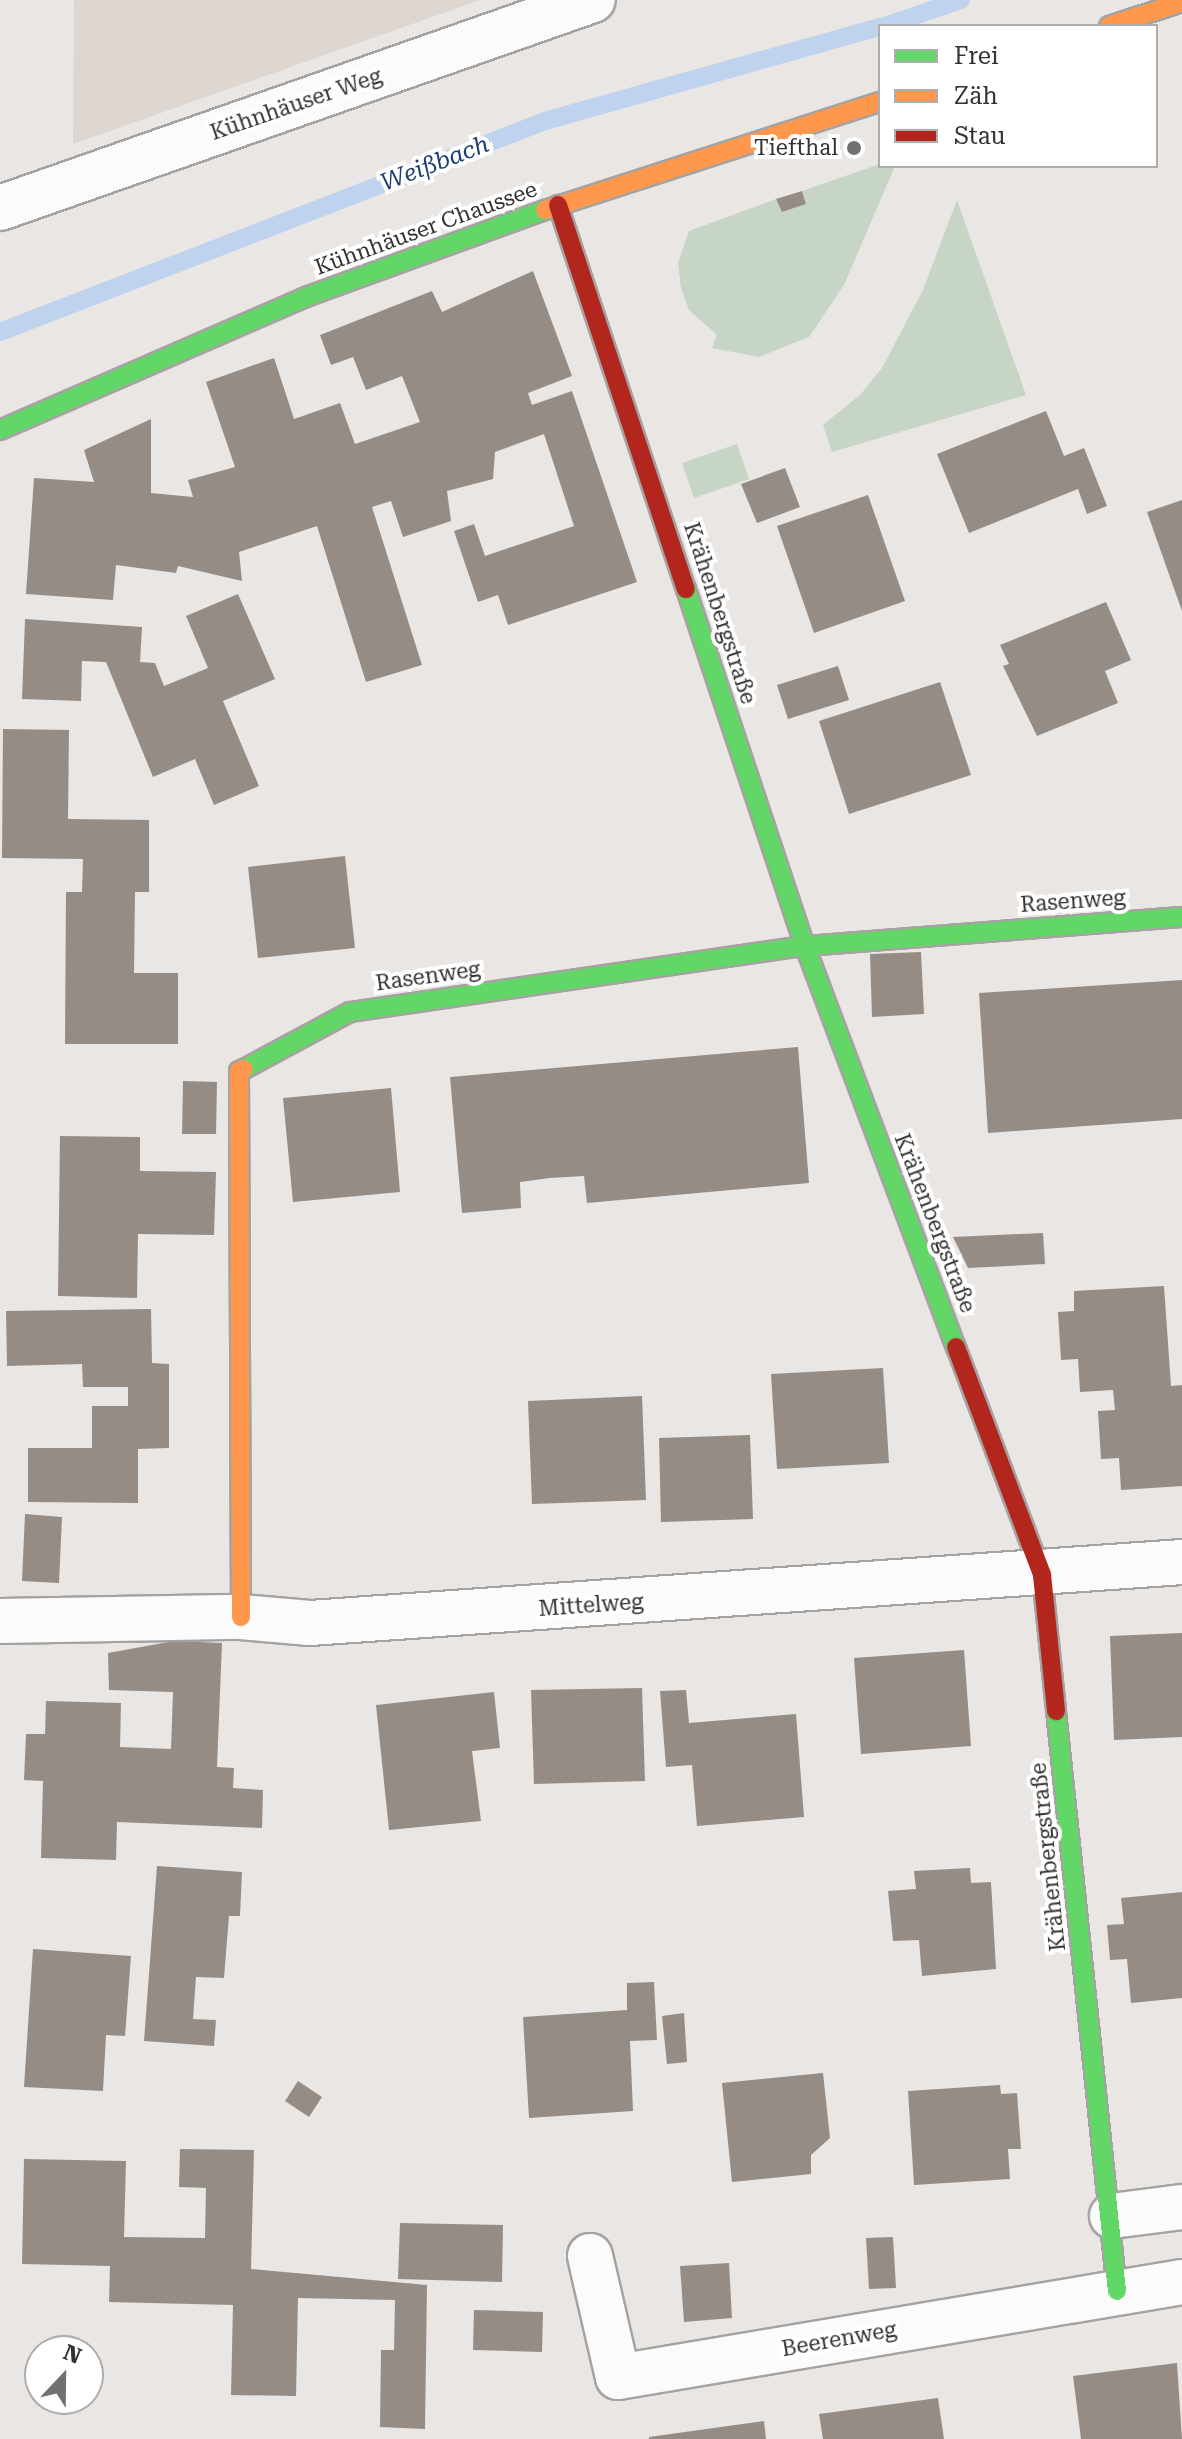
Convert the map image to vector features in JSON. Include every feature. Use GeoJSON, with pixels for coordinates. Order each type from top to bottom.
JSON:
{"type":"FeatureCollection","features":[{"type":"Feature","properties":{"kind":"street","name":"Kühnhäuser Weg"},"geometry":{"type":"LineString","coordinates":[[0,208],[593,0]]}},
{"type":"Feature","properties":{"kind":"street"},"geometry":{"type":"LineString","coordinates":[[1115,24],[1182,2]]}},
{"type":"Feature","properties":{"kind":"street","name":"Kühnhäuser Chaussee"},"geometry":{"type":"LineString","coordinates":[[0,430],[306,297],[558,205],[878,103]]}},
{"type":"Feature","properties":{"kind":"street","name":"Krähenbergstraße"},"geometry":{"type":"LineString","coordinates":[[558,205],[805,946],[1042,1575],[1112,2216],[1117,2291]]}},
{"type":"Feature","properties":{"kind":"street","name":"Rasenweg"},"geometry":{"type":"LineString","coordinates":[[241,1617],[239,1071],[350,1012],[805,946],[1182,917]]}},
{"type":"Feature","properties":{"kind":"street","name":"Mittelweg"},"geometry":{"type":"LineString","coordinates":[[0,1621],[241,1617],[310,1623],[1042,1575],[1182,1562]]}},
{"type":"Feature","properties":{"kind":"street"},"geometry":{"type":"LineString","coordinates":[[1112,2216],[1182,2207]]}},
{"type":"Feature","properties":{"kind":"street","name":"Beerenweg"},"geometry":{"type":"LineString","coordinates":[[590,2256],[618,2377],[1182,2282]]}},
{"type":"Feature","properties":{"kind":"shaded area"},"geometry":{"type":"Polygon","coordinates":[[[74,0],[480,0],[73,144],[74,0]]]}},
{"type":"Feature","properties":{"kind":"green space"},"geometry":{"type":"Polygon","coordinates":[[[878,165],[878,168],[894,168],[844,285],[809,337],[759,357],[712,348],[717,335],[689,310],[681,288],[678,263],[689,231],[776,199],[782,212],[806,204],[802,191],[878,165]]]}},
{"type":"Feature","properties":{"kind":"green space"},"geometry":{"type":"Polygon","coordinates":[[[957,200],[1026,395],[832,452],[823,425],[861,394],[882,368],[923,290],[957,200]]]}},
{"type":"Feature","properties":{"kind":"green space"},"geometry":{"type":"Polygon","coordinates":[[[737,444],[749,479],[694,498],[682,463],[737,444]]]}},
{"type":"Feature","properties":{"kind":"building"},"geometry":{"type":"Polygon","coordinates":[[[802,191],[806,204],[782,212],[776,199],[802,191]]]}},
{"type":"Feature","properties":{"kind":"building"},"geometry":{"type":"Polygon","coordinates":[[[533,271],[572,376],[528,393],[532,405],[572,391],[637,582],[508,625],[498,595],[478,602],[454,531],[474,524],[485,556],[574,526],[544,434],[495,452],[493,479],[447,491],[451,521],[403,537],[391,501],[372,507],[422,665],[366,682],[317,526],[239,552],[242,581],[178,566],[176,573],[116,565],[113,600],[26,594],[34,478],[94,482],[84,450],[151,419],[151,493],[193,497],[188,480],[235,467],[206,382],[274,358],[294,419],[340,403],[355,444],[420,422],[402,376],[366,390],[353,357],[331,365],[320,335],[432,291],[442,312],[533,271]]]}},
{"type":"Feature","properties":{"kind":"building"},"geometry":{"type":"Polygon","coordinates":[[[1046,411],[1064,456],[1084,448],[1107,506],[1087,514],[1078,489],[969,533],[937,454],[1046,411]]]}},
{"type":"Feature","properties":{"kind":"building"},"geometry":{"type":"Polygon","coordinates":[[[785,468],[800,507],[757,523],[741,484],[785,468]]]}},
{"type":"Feature","properties":{"kind":"building"},"geometry":{"type":"Polygon","coordinates":[[[868,495],[905,601],[814,633],[777,526],[868,495]]]}},
{"type":"Feature","properties":{"kind":"building"},"geometry":{"type":"Polygon","coordinates":[[[1182,500],[1182,611],[1147,512],[1182,500]]]}},
{"type":"Feature","properties":{"kind":"building"},"geometry":{"type":"Polygon","coordinates":[[[238,594],[275,679],[223,701],[259,786],[214,805],[195,759],[153,777],[106,662],[82,661],[81,701],[22,699],[25,619],[142,627],[140,662],[155,663],[164,686],[208,668],[186,616],[238,594]]]}},
{"type":"Feature","properties":{"kind":"building"},"geometry":{"type":"Polygon","coordinates":[[[1106,602],[1131,660],[1105,671],[1118,703],[1037,736],[1003,666],[1009,664],[1000,645],[1106,602]]]}},
{"type":"Feature","properties":{"kind":"building"},"geometry":{"type":"Polygon","coordinates":[[[838,666],[849,700],[788,719],[777,685],[838,666]]]}},
{"type":"Feature","properties":{"kind":"building"},"geometry":{"type":"Polygon","coordinates":[[[940,682],[971,775],[849,814],[819,721],[940,682]]]}},
{"type":"Feature","properties":{"kind":"building"},"geometry":{"type":"Polygon","coordinates":[[[3,729],[69,730],[68,819],[149,820],[149,892],[135,892],[134,973],[178,973],[178,1044],[65,1044],[66,892],[82,892],[83,859],[2,858],[3,729]]]}},
{"type":"Feature","properties":{"kind":"building"},"geometry":{"type":"Polygon","coordinates":[[[345,856],[355,948],[258,958],[248,867],[345,856]]]}},
{"type":"Feature","properties":{"kind":"building"},"geometry":{"type":"Polygon","coordinates":[[[921,952],[924,1014],[872,1017],[870,954],[921,952]]]}},
{"type":"Feature","properties":{"kind":"building"},"geometry":{"type":"Polygon","coordinates":[[[1182,980],[1182,1119],[988,1133],[979,993],[1182,980]]]}},
{"type":"Feature","properties":{"kind":"building"},"geometry":{"type":"Polygon","coordinates":[[[798,1047],[809,1183],[587,1203],[584,1176],[550,1178],[520,1182],[521,1208],[462,1213],[450,1077],[798,1047]]]}},
{"type":"Feature","properties":{"kind":"building"},"geometry":{"type":"Polygon","coordinates":[[[183,1081],[217,1082],[216,1134],[182,1134],[183,1081]]]}},
{"type":"Feature","properties":{"kind":"building"},"geometry":{"type":"Polygon","coordinates":[[[391,1088],[400,1192],[293,1202],[283,1098],[391,1088]]]}},
{"type":"Feature","properties":{"kind":"building"},"geometry":{"type":"Polygon","coordinates":[[[60,1136],[140,1137],[140,1171],[216,1172],[214,1235],[138,1234],[137,1298],[58,1296],[60,1136]]]}},
{"type":"Feature","properties":{"kind":"building"},"geometry":{"type":"Polygon","coordinates":[[[1043,1233],[1045,1264],[968,1268],[953,1237],[1043,1233]]]}},
{"type":"Feature","properties":{"kind":"building"},"geometry":{"type":"Polygon","coordinates":[[[1164,1286],[1171,1386],[1182,1385],[1182,1486],[1121,1490],[1119,1458],[1101,1459],[1098,1411],[1115,1410],[1113,1390],[1080,1392],[1078,1359],[1061,1360],[1058,1312],[1074,1311],[1074,1291],[1164,1286]]]}},
{"type":"Feature","properties":{"kind":"building"},"geometry":{"type":"Polygon","coordinates":[[[151,1309],[152,1363],[169,1364],[169,1448],[138,1449],[138,1503],[28,1502],[28,1448],[92,1448],[92,1406],[128,1406],[128,1387],[83,1387],[82,1364],[7,1366],[6,1311],[151,1309]]]}},
{"type":"Feature","properties":{"kind":"building"},"geometry":{"type":"Polygon","coordinates":[[[883,1368],[889,1463],[777,1469],[771,1374],[883,1368]]]}},
{"type":"Feature","properties":{"kind":"building"},"geometry":{"type":"Polygon","coordinates":[[[642,1396],[646,1500],[532,1504],[528,1401],[642,1396]]]}},
{"type":"Feature","properties":{"kind":"building"},"geometry":{"type":"Polygon","coordinates":[[[750,1435],[753,1519],[661,1522],[659,1438],[750,1435]]]}},
{"type":"Feature","properties":{"kind":"building"},"geometry":{"type":"Polygon","coordinates":[[[25,1514],[62,1517],[59,1583],[22,1581],[25,1514]]]}},
{"type":"Feature","properties":{"kind":"building"},"geometry":{"type":"Polygon","coordinates":[[[1182,1633],[1182,1737],[1114,1740],[1110,1636],[1182,1633]]]}},
{"type":"Feature","properties":{"kind":"building"},"geometry":{"type":"Polygon","coordinates":[[[174,1641],[222,1643],[217,1767],[234,1768],[233,1788],[263,1790],[262,1828],[117,1822],[116,1860],[41,1858],[43,1781],[24,1780],[26,1734],[45,1734],[46,1701],[121,1703],[120,1747],[171,1749],[173,1692],[109,1690],[108,1653],[174,1641]]]}},
{"type":"Feature","properties":{"kind":"building"},"geometry":{"type":"Polygon","coordinates":[[[964,1650],[971,1746],[861,1754],[854,1658],[964,1650]]]}},
{"type":"Feature","properties":{"kind":"building"},"geometry":{"type":"Polygon","coordinates":[[[642,1688],[645,1781],[534,1784],[531,1690],[642,1688]]]}},
{"type":"Feature","properties":{"kind":"building"},"geometry":{"type":"Polygon","coordinates":[[[686,1690],[689,1723],[796,1714],[804,1817],[697,1826],[692,1765],[666,1767],[660,1691],[686,1690]]]}},
{"type":"Feature","properties":{"kind":"building"},"geometry":{"type":"Polygon","coordinates":[[[494,1692],[500,1748],[472,1751],[481,1821],[389,1830],[376,1705],[494,1692]]]}},
{"type":"Feature","properties":{"kind":"building"},"geometry":{"type":"Polygon","coordinates":[[[157,1866],[242,1872],[240,1916],[229,1916],[224,1978],[196,1977],[193,2019],[216,2020],[214,2046],[144,2041],[157,1866]]]}},
{"type":"Feature","properties":{"kind":"building"},"geometry":{"type":"Polygon","coordinates":[[[970,1868],[971,1883],[991,1882],[996,1969],[922,1976],[919,1940],[893,1941],[888,1891],[916,1889],[914,1871],[970,1868]]]}},
{"type":"Feature","properties":{"kind":"building"},"geometry":{"type":"Polygon","coordinates":[[[1182,1892],[1182,1998],[1131,2003],[1127,1959],[1110,1960],[1107,1925],[1124,1924],[1121,1898],[1182,1892]]]}},
{"type":"Feature","properties":{"kind":"building"},"geometry":{"type":"Polygon","coordinates":[[[33,1949],[131,1956],[125,2036],[106,2035],[103,2091],[24,2087],[33,1949]]]}},
{"type":"Feature","properties":{"kind":"building"},"geometry":{"type":"Polygon","coordinates":[[[654,1982],[657,2040],[630,2041],[633,2111],[529,2118],[523,2017],[627,2010],[627,1983],[654,1982]]]}},
{"type":"Feature","properties":{"kind":"building"},"geometry":{"type":"Polygon","coordinates":[[[684,2013],[687,2062],[667,2064],[662,2016],[684,2013]]]}},
{"type":"Feature","properties":{"kind":"building"},"geometry":{"type":"Polygon","coordinates":[[[823,2073],[830,2138],[811,2155],[811,2174],[732,2182],[722,2083],[823,2073]]]}},
{"type":"Feature","properties":{"kind":"building"},"geometry":{"type":"Polygon","coordinates":[[[298,2081],[322,2097],[309,2117],[285,2101],[298,2081]]]}},
{"type":"Feature","properties":{"kind":"building"},"geometry":{"type":"Polygon","coordinates":[[[1000,2085],[1001,2094],[1017,2093],[1021,2149],[1008,2149],[1010,2179],[914,2185],[908,2091],[1000,2085]]]}},
{"type":"Feature","properties":{"kind":"building"},"geometry":{"type":"Polygon","coordinates":[[[180,2149],[254,2150],[251,2269],[427,2285],[425,2429],[380,2427],[381,2350],[394,2350],[395,2300],[298,2298],[296,2396],[231,2395],[233,2305],[109,2302],[110,2266],[22,2264],[24,2159],[126,2161],[124,2237],[205,2238],[206,2188],[179,2187],[180,2149]]]}},
{"type":"Feature","properties":{"kind":"building"},"geometry":{"type":"Polygon","coordinates":[[[400,2223],[503,2225],[502,2282],[398,2279],[400,2223]]]}},
{"type":"Feature","properties":{"kind":"building"},"geometry":{"type":"Polygon","coordinates":[[[893,2237],[896,2288],[869,2289],[866,2238],[893,2237]]]}},
{"type":"Feature","properties":{"kind":"building"},"geometry":{"type":"Polygon","coordinates":[[[729,2263],[732,2318],[684,2322],[680,2266],[729,2263]]]}},
{"type":"Feature","properties":{"kind":"building"},"geometry":{"type":"Polygon","coordinates":[[[474,2310],[543,2312],[542,2352],[473,2350],[474,2310]]]}},
{"type":"Feature","properties":{"kind":"building"},"geometry":{"type":"Polygon","coordinates":[[[1177,2363],[1182,2439],[1081,2439],[1073,2376],[1177,2363]]]}},
{"type":"Feature","properties":{"kind":"building"},"geometry":{"type":"Polygon","coordinates":[[[938,2398],[944,2439],[823,2439],[819,2414],[938,2398]]]}},
{"type":"Feature","properties":{"kind":"building"},"geometry":{"type":"Polygon","coordinates":[[[764,2421],[766,2439],[649,2439],[649,2437],[764,2421]]]}},
{"type":"Feature","properties":{"kind":"waterway","name":"Weißbach"},"geometry":{"type":"LineString","coordinates":[[891,24],[961,0]]}},
{"type":"Feature","properties":{"kind":"waterway","name":"Weißbach"},"geometry":{"type":"LineString","coordinates":[[0,332],[545,121],[878,28]]}},
{"type":"Feature","properties":{"kind":"traffic: fast"},"geometry":{"type":"LineString","coordinates":[[0,430],[306,297],[545,210]]}},
{"type":"Feature","properties":{"kind":"traffic: fast"},"geometry":{"type":"LineString","coordinates":[[686,589],[805,946],[956,1347]]}},
{"type":"Feature","properties":{"kind":"traffic: fast"},"geometry":{"type":"LineString","coordinates":[[244,1069],[350,1012],[805,946],[1182,917]]}},
{"type":"Feature","properties":{"kind":"traffic: fast"},"geometry":{"type":"LineString","coordinates":[[1056,1711],[1117,2291]]}},
{"type":"Feature","properties":{"kind":"traffic: slow"},"geometry":{"type":"LineString","coordinates":[[1115,24],[1182,2]]}},
{"type":"Feature","properties":{"kind":"traffic: slow"},"geometry":{"type":"LineString","coordinates":[[545,210],[878,103]]}},
{"type":"Feature","properties":{"kind":"traffic: slow"},"geometry":{"type":"LineString","coordinates":[[241,1617],[239,1071],[244,1069]]}},
{"type":"Feature","properties":{"kind":"traffic: jam"},"geometry":{"type":"LineString","coordinates":[[558,205],[686,589]]}},
{"type":"Feature","properties":{"kind":"traffic: jam"},"geometry":{"type":"LineString","coordinates":[[956,1347],[1042,1575],[1056,1711]]}},
{"type":"Feature","properties":{"kind":"place","name":"Tiefthal"},"geometry":{"type":"Point","coordinates":[854,148]}}]}
